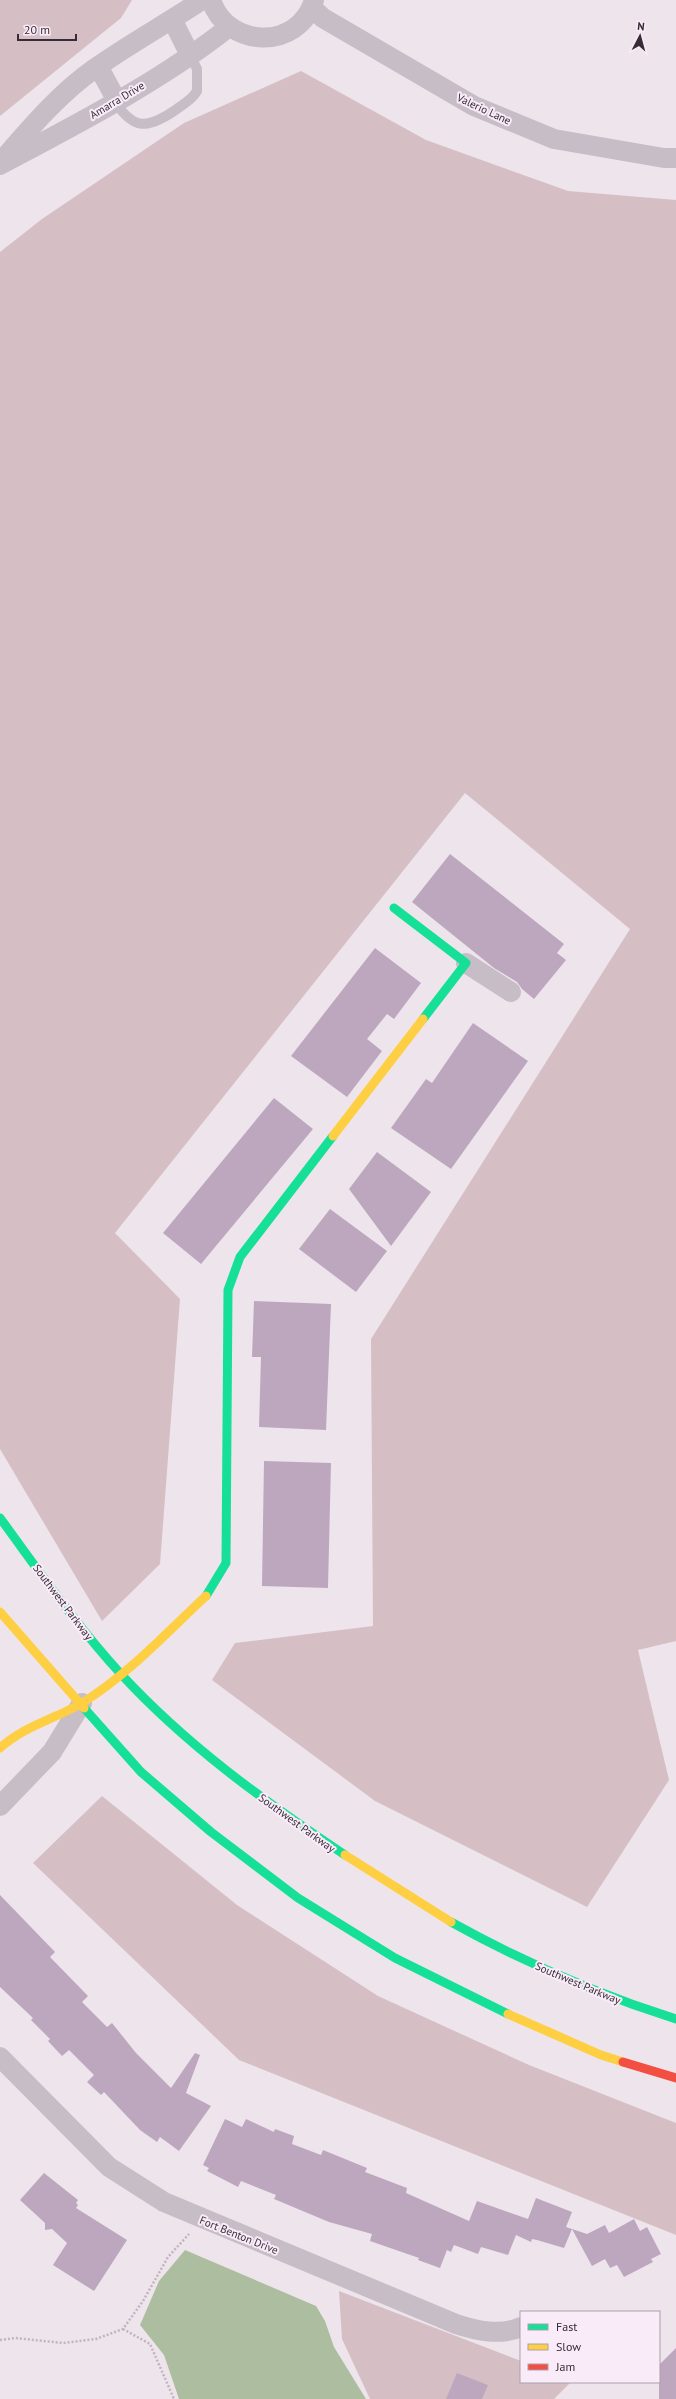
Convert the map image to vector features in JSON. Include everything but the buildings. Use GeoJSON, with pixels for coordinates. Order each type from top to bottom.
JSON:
{"type":"FeatureCollection","features":[{"type":"Feature","properties":{"kind":"main road"},"geometry":{"type":"LineString","coordinates":[[0,1748],[14,1735],[82,1704],[121,1674],[210,1592],[226,1563],[228,1290],[240,1257],[466,963],[394,908]]}},
{"type":"Feature","properties":{"kind":"main road","name":"Southwest Parkway"},"geometry":{"type":"LineString","coordinates":[[0,1518],[73,1617],[121,1674],[173,1725],[244,1784],[359,1867],[452,1924],[548,1973],[640,2009],[676,2019]]}},
{"type":"Feature","properties":{"kind":"main road"},"geometry":{"type":"LineString","coordinates":[[0,1612],[141,1772],[211,1832],[298,1898],[395,1958],[513,2017],[602,2055],[676,2078]]}},
{"type":"Feature","properties":{"kind":"street","name":"Amarra Drive"},"geometry":{"type":"LineString","coordinates":[[0,164],[38,119],[98,66],[135,40],[202,0]]}},
{"type":"Feature","properties":{"kind":"street"},"geometry":{"type":"LineString","coordinates":[[210,0],[219,18],[229,27],[243,35],[258,38],[275,37],[290,31],[298,25],[313,4]]}},
{"type":"Feature","properties":{"kind":"street","name":"Valerio Lane"},"geometry":{"type":"LineString","coordinates":[[313,4],[323,18],[474,106],[554,139],[664,158],[676,158]]}},
{"type":"Feature","properties":{"kind":"street"},"geometry":{"type":"LineString","coordinates":[[172,19],[190,55]]}},
{"type":"Feature","properties":{"kind":"street","name":"Amarra Drive"},"geometry":{"type":"LineString","coordinates":[[0,164],[116,102],[190,55],[229,27]]}},
{"type":"Feature","properties":{"kind":"street"},"geometry":{"type":"LineString","coordinates":[[98,66],[116,102]]}},
{"type":"Feature","properties":{"kind":"street"},"geometry":{"type":"LineString","coordinates":[[466,963],[511,992]]}},
{"type":"Feature","properties":{"kind":"street"},"geometry":{"type":"LineString","coordinates":[[0,1806],[52,1752],[82,1704]]}},
{"type":"Feature","properties":{"kind":"street","name":"Fort Benton Drive"},"geometry":{"type":"LineString","coordinates":[[0,2057],[109,2167],[164,2202],[456,2324],[475,2330],[492,2332],[512,2331],[520,2327]]}},
{"type":"Feature","properties":{"kind":"lane"},"geometry":{"type":"LineString","coordinates":[[116,102],[130,121],[143,125],[158,122],[186,103],[197,91],[197,69],[190,55]]}},
{"type":"Feature","properties":{"kind":"path"},"geometry":{"type":"LineString","coordinates":[[0,2340],[15,2338],[63,2343],[96,2339],[123,2328],[143,2301],[168,2257],[189,2233]]}},
{"type":"Feature","properties":{"kind":"path"},"geometry":{"type":"LineString","coordinates":[[123,2328],[150,2344],[174,2399]]}},
{"type":"Feature","properties":{"kind":"shaded area"},"geometry":{"type":"Polygon","coordinates":[[[0,0],[132,0],[121,18],[0,116],[0,0]]]}},
{"type":"Feature","properties":{"kind":"shaded area"},"geometry":{"type":"Polygon","coordinates":[[[301,71],[426,140],[568,191],[676,200],[676,1641],[638,1650],[669,1780],[587,1907],[375,1801],[212,1680],[235,1643],[373,1626],[371,1339],[630,929],[465,793],[115,1233],[180,1299],[160,1564],[102,1621],[0,1449],[0,252],[42,219],[184,123],[301,71]]]}},
{"type":"Feature","properties":{"kind":"shaded area"},"geometry":{"type":"Polygon","coordinates":[[[102,1796],[237,1905],[378,1996],[529,2065],[676,2123],[676,2235],[239,2060],[33,1863],[102,1796]]]}},
{"type":"Feature","properties":{"kind":"shaded area"},"geometry":{"type":"Polygon","coordinates":[[[185,2250],[316,2306],[325,2321],[334,2347],[366,2399],[179,2399],[164,2355],[140,2325],[159,2281],[185,2250]]]}},
{"type":"Feature","properties":{"kind":"shaded area"},"geometry":{"type":"Polygon","coordinates":[[[339,2291],[520,2361],[520,2383],[570,2383],[554,2399],[370,2399],[342,2339],[339,2291]]]}},
{"type":"Feature","properties":{"kind":"traffic: fast"},"geometry":{"type":"LineString","coordinates":[[394,908],[466,963],[423,1019]]}},
{"type":"Feature","properties":{"kind":"traffic: fast"},"geometry":{"type":"LineString","coordinates":[[206,1596],[226,1563],[228,1290],[240,1257],[333,1136]]}},
{"type":"Feature","properties":{"kind":"traffic: fast"},"geometry":{"type":"LineString","coordinates":[[0,1518],[88,1636],[145,1699],[171,1724],[227,1771],[285,1814],[345,1855]]}},
{"type":"Feature","properties":{"kind":"traffic: fast"},"geometry":{"type":"LineString","coordinates":[[84,1708],[141,1772],[211,1832],[298,1898],[395,1958],[508,2014]]}},
{"type":"Feature","properties":{"kind":"traffic: fast"},"geometry":{"type":"LineString","coordinates":[[451,1922],[533,1964],[589,1988],[676,2019]]}},
{"type":"Feature","properties":{"kind":"traffic: slow"},"geometry":{"type":"LineString","coordinates":[[333,1136],[423,1019]]}},
{"type":"Feature","properties":{"kind":"traffic: slow"},"geometry":{"type":"LineString","coordinates":[[0,1748],[9,1740],[29,1728],[72,1709],[99,1692],[147,1652],[206,1596]]}},
{"type":"Feature","properties":{"kind":"traffic: slow"},"geometry":{"type":"LineString","coordinates":[[0,1612],[84,1708]]}},
{"type":"Feature","properties":{"kind":"traffic: slow"},"geometry":{"type":"LineString","coordinates":[[345,1855],[451,1922]]}},
{"type":"Feature","properties":{"kind":"traffic: slow"},"geometry":{"type":"LineString","coordinates":[[508,2014],[601,2055],[623,2062]]}},
{"type":"Feature","properties":{"kind":"traffic: jam"},"geometry":{"type":"LineString","coordinates":[[623,2062],[676,2078]]}}]}
